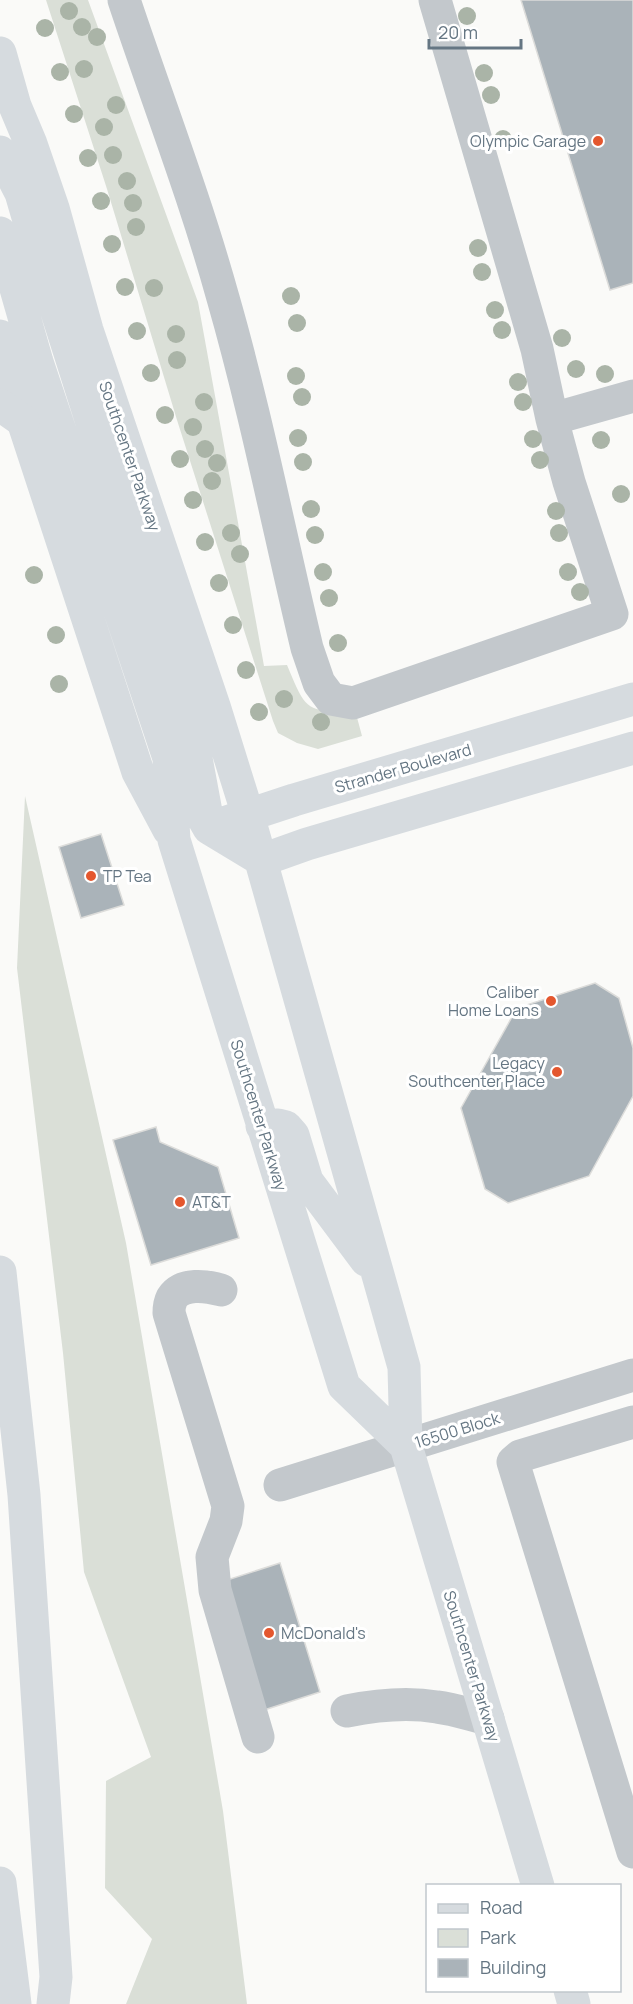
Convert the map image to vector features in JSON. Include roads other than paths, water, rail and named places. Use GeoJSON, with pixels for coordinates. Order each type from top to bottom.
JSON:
{"type":"FeatureCollection","features":[{"type":"Feature","properties":{"kind":"main road","name":"Southcenter Parkway"},"geometry":{"type":"LineString","coordinates":[[0,53],[15,106],[15,148],[53,208],[87,330],[214,706],[262,860],[404,1367],[406,1446],[537,1884]]}},
{"type":"Feature","properties":{"kind":"main road"},"geometry":{"type":"LineString","coordinates":[[0,132],[15,148],[21,193],[39,255],[190,730],[209,828]]}},
{"type":"Feature","properties":{"kind":"main road","name":"Southcenter Parkway"},"geometry":{"type":"LineString","coordinates":[[0,233],[37,362],[169,758],[209,828],[262,860]]}},
{"type":"Feature","properties":{"kind":"main road"},"geometry":{"type":"LineString","coordinates":[[0,336],[11,413],[138,772],[174,840]]}},
{"type":"Feature","properties":{"kind":"main road","name":"Strander Boulevard"},"geometry":{"type":"LineString","coordinates":[[174,840],[248,815],[633,699]]}},
{"type":"Feature","properties":{"kind":"main road"},"geometry":{"type":"LineString","coordinates":[[262,860],[307,844],[633,748]]}},
{"type":"Feature","properties":{"kind":"main road","name":"Southcenter Parkway"},"geometry":{"type":"LineString","coordinates":[[169,758],[174,840],[344,1386],[406,1446]]}},
{"type":"Feature","properties":{"kind":"main road"},"geometry":{"type":"LineString","coordinates":[[262,1126],[286,1127],[293,1135],[307,1181],[378,1276]]}},
{"type":"Feature","properties":{"kind":"main road"},"geometry":{"type":"LineString","coordinates":[[0,1272],[24,1495],[56,1977],[53,2004]]}},
{"type":"Feature","properties":{"kind":"main road"},"geometry":{"type":"LineString","coordinates":[[0,1883],[15,2004]]}},
{"type":"Feature","properties":{"kind":"lane"},"geometry":{"type":"LineString","coordinates":[[124,0],[198,217],[242,365],[307,648],[319,683],[331,699],[353,704],[612,614],[576,503],[552,419],[537,349],[435,0]]}},
{"type":"Feature","properties":{"kind":"lane"},"geometry":{"type":"LineString","coordinates":[[552,419],[633,396]]}},
{"type":"Feature","properties":{"kind":"lane"},"geometry":{"type":"LineString","coordinates":[[222,1290],[204,1285],[191,1287],[177,1293],[171,1299],[169,1312],[228,1506],[226,1521],[212,1557],[215,1590],[258,1737]]}},
{"type":"Feature","properties":{"kind":"lane","name":"16500 Block"},"geometry":{"type":"LineString","coordinates":[[280,1485],[633,1376]]}},
{"type":"Feature","properties":{"kind":"lane"},"geometry":{"type":"LineString","coordinates":[[633,1422],[520,1456],[513,1462],[633,1852]]}},
{"type":"Feature","properties":{"kind":"lane"},"geometry":{"type":"LineString","coordinates":[[347,1711],[399,1704],[437,1707],[488,1719]]}},
{"type":"Feature","properties":{"kind":"place","name":"Olympic Garage"},"geometry":{"type":"Point","coordinates":[598,141]}},
{"type":"Feature","properties":{"kind":"place","name":"TP Tea"},"geometry":{"type":"Point","coordinates":[91,876]}},
{"type":"Feature","properties":{"kind":"place","name":"Caliber Home Loans"},"geometry":{"type":"Point","coordinates":[551,1001]}},
{"type":"Feature","properties":{"kind":"place","name":"Legacy Southcenter Place"},"geometry":{"type":"Point","coordinates":[557,1072]}},
{"type":"Feature","properties":{"kind":"place","name":"AT&T"},"geometry":{"type":"Point","coordinates":[180,1202]}},
{"type":"Feature","properties":{"kind":"place","name":"McDonald's"},"geometry":{"type":"Point","coordinates":[269,1633]}}]}
